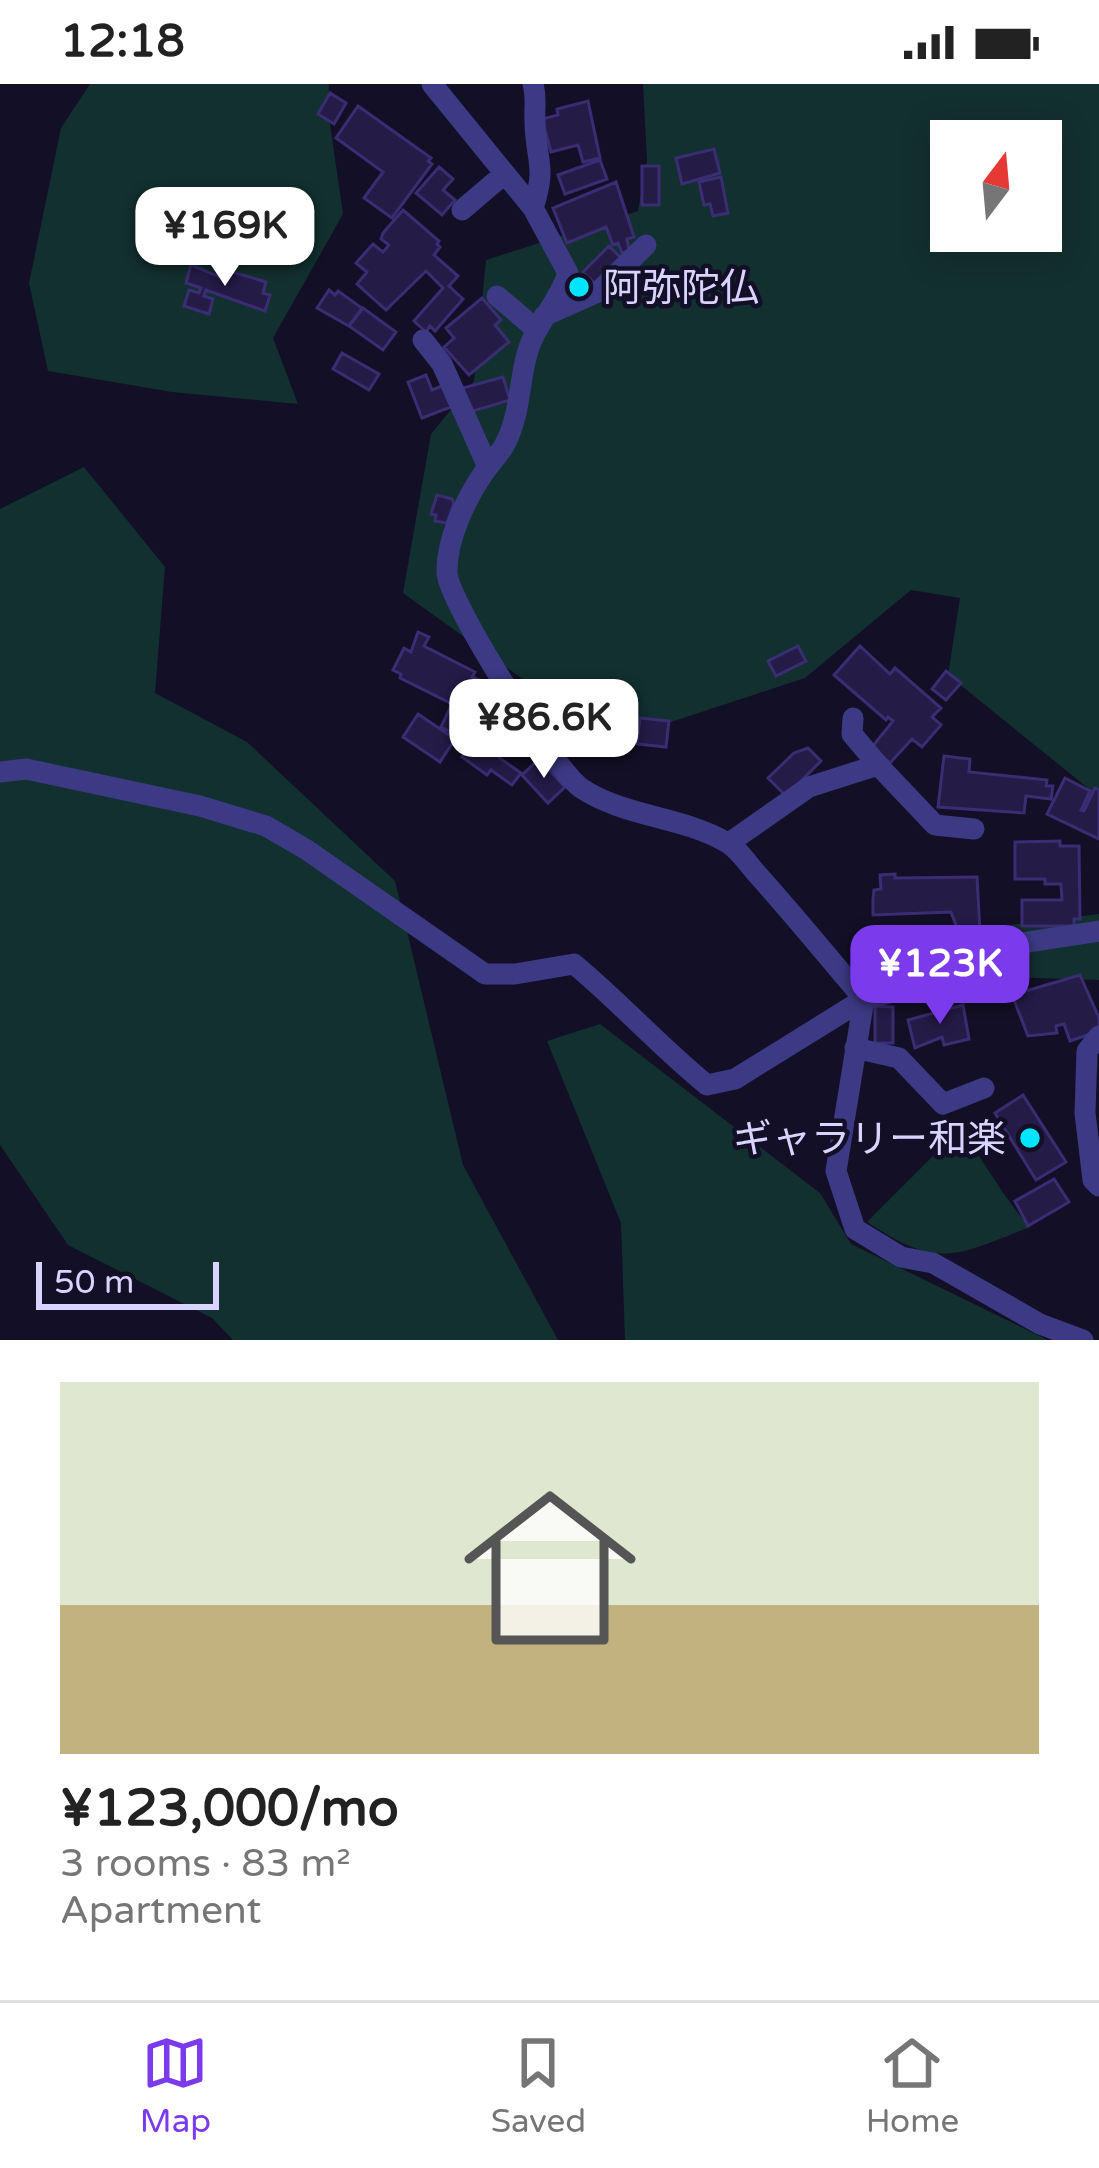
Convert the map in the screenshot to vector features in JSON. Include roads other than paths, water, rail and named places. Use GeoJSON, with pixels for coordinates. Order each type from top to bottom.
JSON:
{"type":"FeatureCollection","features":[{"type":"Feature","properties":{"kind":"street"},"geometry":{"type":"LineString","coordinates":[[532,208],[544,176],[533,84]]}},
{"type":"Feature","properties":{"kind":"street"},"geometry":{"type":"LineString","coordinates":[[438,86],[532,208],[568,273],[527,352],[517,415],[506,445],[488,467],[456,527],[447,574],[461,609],[516,706],[580,788],[645,816],[688,826],[729,843],[864,999]]}},
{"type":"Feature","properties":{"kind":"street"},"geometry":{"type":"LineString","coordinates":[[462,210],[503,175]]}},
{"type":"Feature","properties":{"kind":"street"},"geometry":{"type":"LineString","coordinates":[[541,323],[598,292],[646,245]]}},
{"type":"Feature","properties":{"kind":"street"},"geometry":{"type":"LineString","coordinates":[[497,296],[541,323]]}},
{"type":"Feature","properties":{"kind":"street"},"geometry":{"type":"LineString","coordinates":[[423,340],[442,364],[488,467]]}},
{"type":"Feature","properties":{"kind":"street"},"geometry":{"type":"LineString","coordinates":[[853,718],[852,734],[934,825],[974,829]]}},
{"type":"Feature","properties":{"kind":"street"},"geometry":{"type":"LineString","coordinates":[[729,843],[809,788],[878,765]]}},
{"type":"Feature","properties":{"kind":"street"},"geometry":{"type":"LineString","coordinates":[[0,772],[26,769],[200,806],[266,826],[485,974],[574,964],[628,1009],[663,1050],[707,1085],[735,1079],[864,999],[927,984],[977,950],[1099,931]]}},
{"type":"Feature","properties":{"kind":"street"},"geometry":{"type":"LineString","coordinates":[[864,999],[836,1171],[855,1229],[902,1257],[933,1262],[1040,1324],[1083,1340]]}},
{"type":"Feature","properties":{"kind":"street"},"geometry":{"type":"LineString","coordinates":[[1099,1036],[1087,1051],[1085,1113],[1094,1180],[1099,1186]]}},
{"type":"Feature","properties":{"kind":"street"},"geometry":{"type":"LineString","coordinates":[[856,1048],[899,1058],[943,1104],[984,1088]]}},
{"type":"Feature","properties":{"kind":"place","name":"阿弥陀仏"},"geometry":{"type":"Point","coordinates":[579,287]}},
{"type":"Feature","properties":{"kind":"place","name":"ギャラリー和楽"},"geometry":{"type":"Point","coordinates":[1030,1138]}}]}
